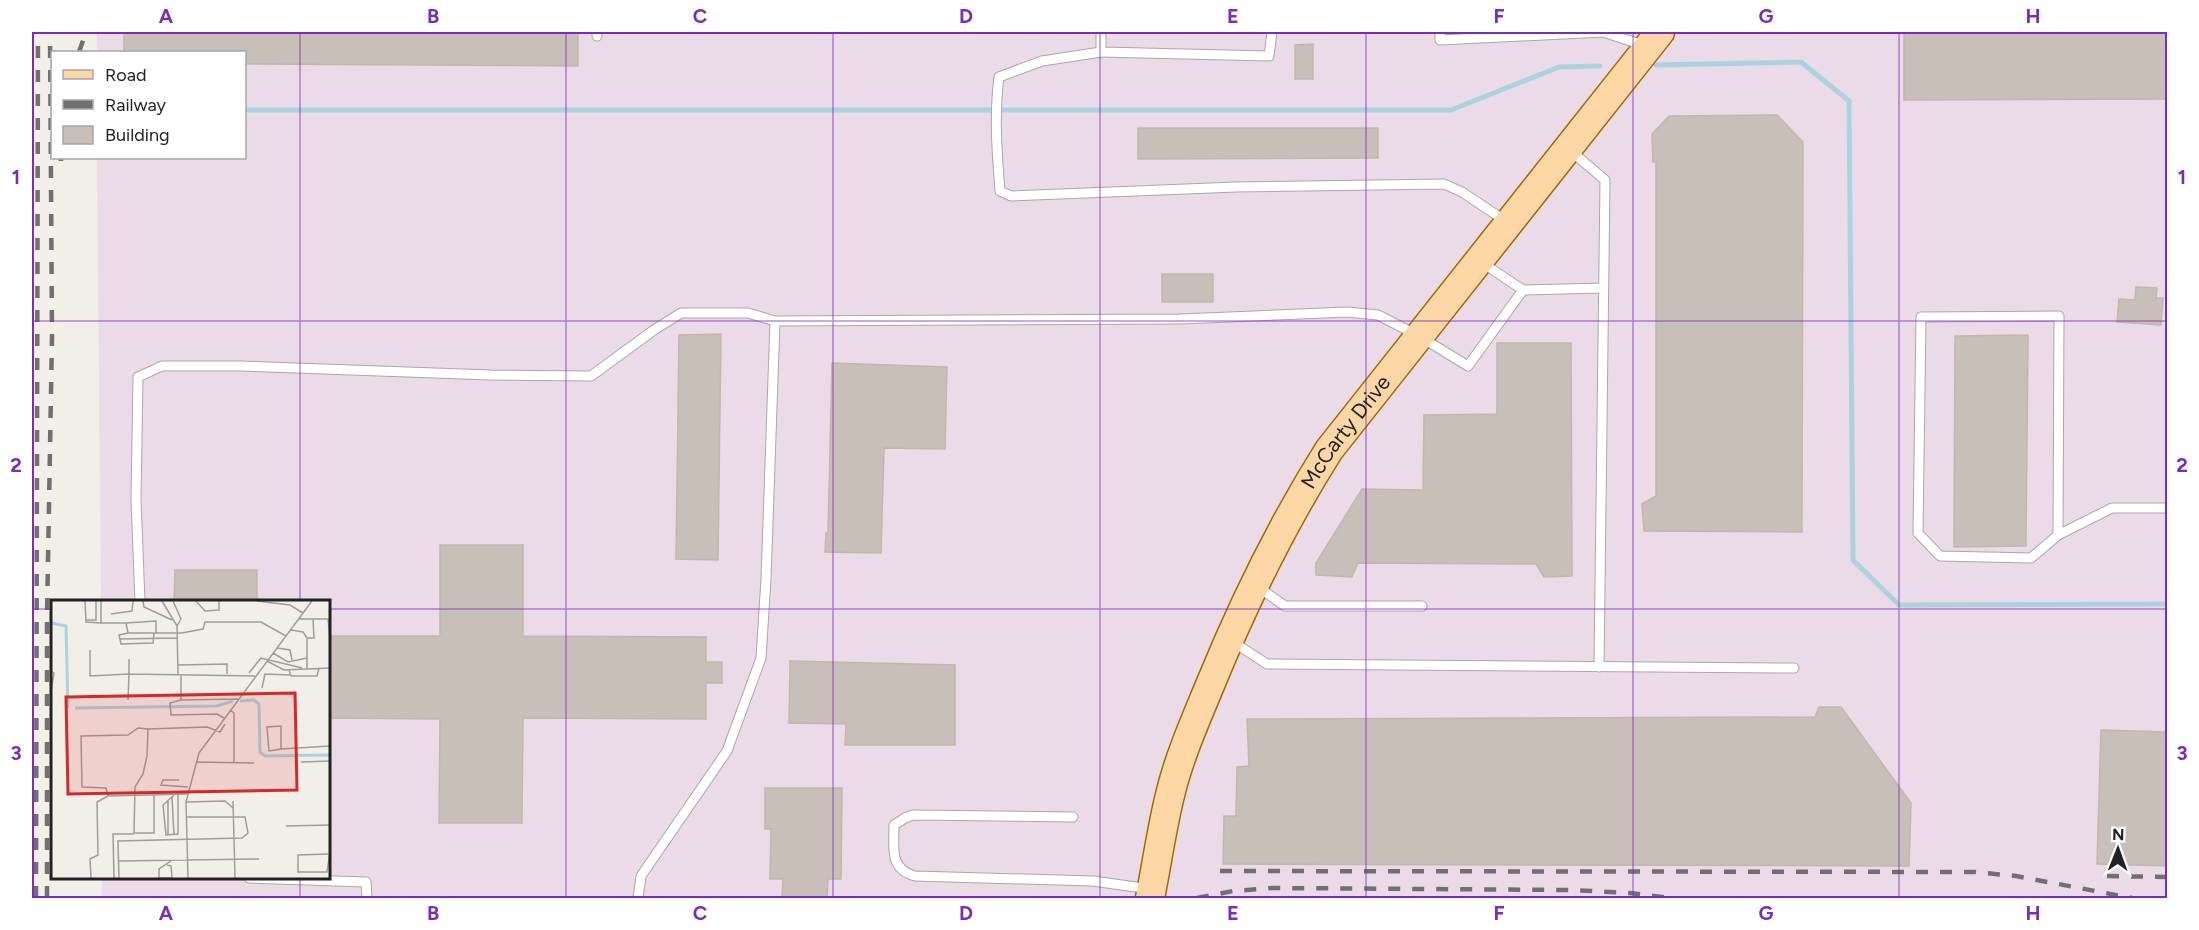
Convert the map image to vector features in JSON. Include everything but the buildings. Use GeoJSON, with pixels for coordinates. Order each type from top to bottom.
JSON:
{"type":"FeatureCollection","features":[{"type":"Feature","properties":{"kind":"main road","name":"McCarty Drive"},"geometry":{"type":"LineString","coordinates":[[1151,894],[1171,790],[1196,719],[1228,640],[1287,519],[1329,450],[1654,39]]}},
{"type":"Feature","properties":{"kind":"lane"},"geometry":{"type":"LineString","coordinates":[[1101,32],[1101,52]]}},
{"type":"Feature","properties":{"kind":"lane"},"geometry":{"type":"LineString","coordinates":[[1272,32],[1269,56],[1101,52],[1042,61],[999,77],[996,122],[1000,191],[1011,196],[1236,187],[1444,184],[1462,192],[1508,223]]}},
{"type":"Feature","properties":{"kind":"lane"},"geometry":{"type":"LineString","coordinates":[[1440,32],[1440,40],[1603,32],[1654,39]]}},
{"type":"Feature","properties":{"kind":"lane"},"geometry":{"type":"LineString","coordinates":[[1568,148],[1605,180],[1599,667]]}},
{"type":"Feature","properties":{"kind":"lane"},"geometry":{"type":"LineString","coordinates":[[1479,260],[1523,290],[1603,288]]}},
{"type":"Feature","properties":{"kind":"lane"},"geometry":{"type":"LineString","coordinates":[[140,600],[136,499],[138,377],[162,366],[591,376],[681,313],[748,313],[775,321],[1180,319],[1347,312],[1378,315],[1419,336],[1468,366],[1523,290]]}},
{"type":"Feature","properties":{"kind":"lane"},"geometry":{"type":"LineString","coordinates":[[2058,535],[2059,316],[1921,317],[1918,533],[1940,556],[2031,558],[2058,535],[2112,508],[2168,508]]}},
{"type":"Feature","properties":{"kind":"lane"},"geometry":{"type":"LineString","coordinates":[[638,898],[641,876],[727,751],[761,658],[775,321]]}},
{"type":"Feature","properties":{"kind":"lane"},"geometry":{"type":"LineString","coordinates":[[1254,584],[1285,606],[1422,606]]}},
{"type":"Feature","properties":{"kind":"lane"},"geometry":{"type":"LineString","coordinates":[[1228,640],[1267,664],[1794,668]]}},
{"type":"Feature","properties":{"kind":"lane"},"geometry":{"type":"LineString","coordinates":[[1073,817],[913,815],[894,825],[895,857],[898,867],[904,873],[915,876],[1093,881],[1151,894]]}},
{"type":"Feature","properties":{"kind":"lane"},"geometry":{"type":"LineString","coordinates":[[278,879],[366,882],[368,898]]}},
{"type":"Feature","properties":{"kind":"shaded area"},"geometry":{"type":"Polygon","coordinates":[[[97,32],[2167,32],[2167,898],[102,898],[102,879],[330,879],[330,600],[101,600],[97,159],[246,159],[246,51],[97,51],[97,32]]]}},
{"type":"Feature","properties":{"kind":"waterway"},"geometry":{"type":"LineString","coordinates":[[1656,65],[1801,62],[1849,101],[1853,560],[1899,605],[2168,604]]}},
{"type":"Feature","properties":{"kind":"waterway"},"geometry":{"type":"LineString","coordinates":[[246,110],[1451,110],[1559,67],[1600,66]]}},
{"type":"Feature","properties":{"kind":"railway"},"geometry":{"type":"LineString","coordinates":[[36,898],[38,32]]}},
{"type":"Feature","properties":{"kind":"railway"},"geometry":{"type":"LineString","coordinates":[[47,898],[47,617],[52,337],[50,32]]}},
{"type":"Feature","properties":{"kind":"railway"},"geometry":{"type":"LineString","coordinates":[[79,51],[86,32]]}},
{"type":"Feature","properties":{"kind":"railway"},"geometry":{"type":"LineString","coordinates":[[1220,871],[1975,872],[2016,876],[2132,898]]}},
{"type":"Feature","properties":{"kind":"railway"},"geometry":{"type":"LineString","coordinates":[[2107,876],[2168,877]]}},
{"type":"Feature","properties":{"kind":"railway"},"geometry":{"type":"LineString","coordinates":[[1197,898],[1233,891],[1273,888],[1573,890],[1669,898]]}}]}
